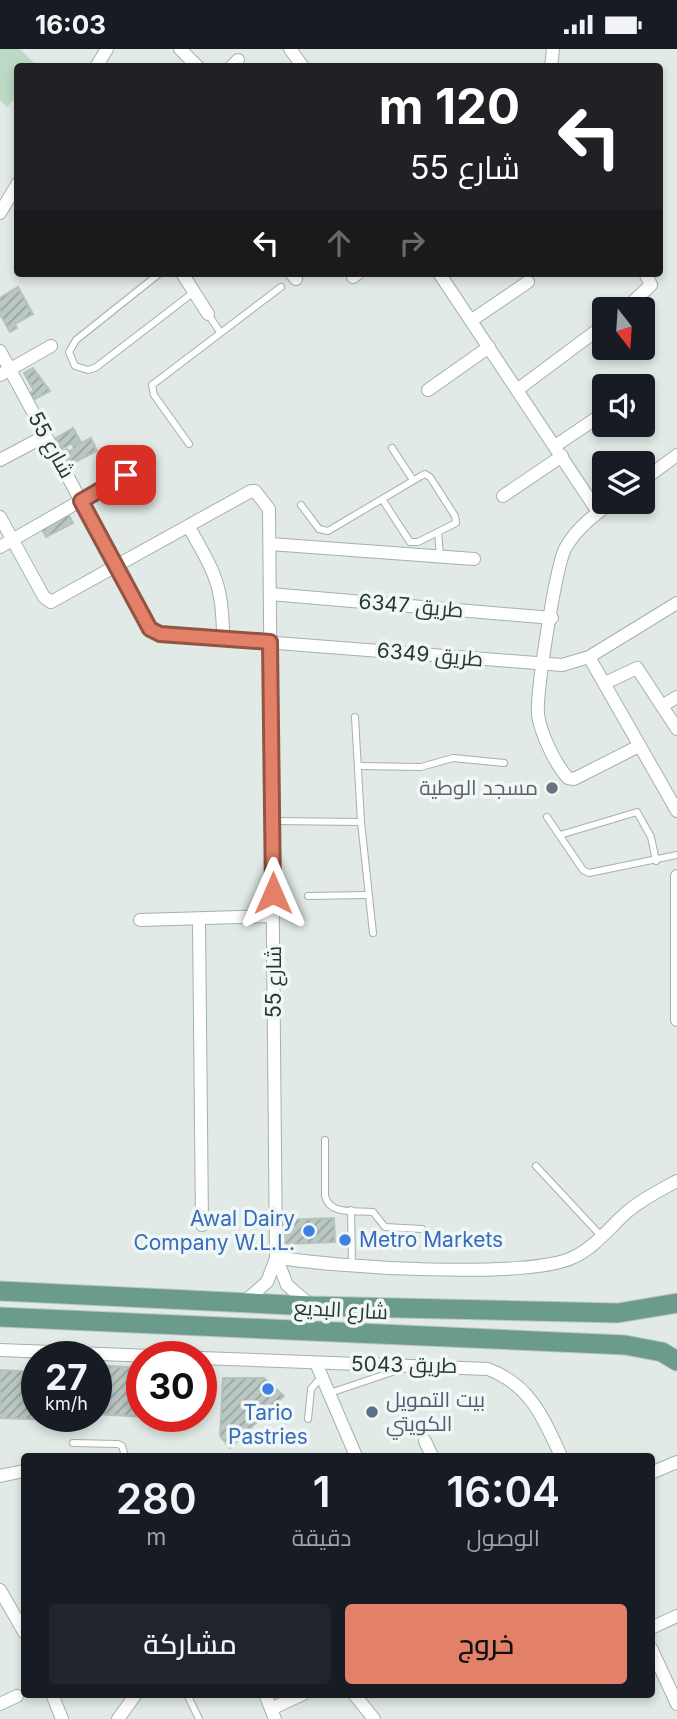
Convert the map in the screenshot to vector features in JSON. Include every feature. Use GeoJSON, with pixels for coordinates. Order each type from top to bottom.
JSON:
{"type":"FeatureCollection","features":[{"type":"Feature","properties":{"kind":"main road","name":"شارع البديع"},"geometry":{"type":"LineString","coordinates":[[0,1291],[312,1306],[618,1313],[677,1303]]}},
{"type":"Feature","properties":{"kind":"main road","name":"شارع البديع"},"geometry":{"type":"LineString","coordinates":[[0,1317],[625,1345],[662,1352],[677,1360]]}},
{"type":"Feature","properties":{"kind":"street"},"geometry":{"type":"LineString","coordinates":[[180,49],[194,63]]}},
{"type":"Feature","properties":{"kind":"street"},"geometry":{"type":"LineString","coordinates":[[0,199],[14,187]]}},
{"type":"Feature","properties":{"kind":"street"},"geometry":{"type":"LineString","coordinates":[[0,213],[14,188]]}},
{"type":"Feature","properties":{"kind":"street"},"geometry":{"type":"LineString","coordinates":[[185,277],[208,314]]}},
{"type":"Feature","properties":{"kind":"street"},"geometry":{"type":"LineString","coordinates":[[442,277],[592,503]]}},
{"type":"Feature","properties":{"kind":"street"},"geometry":{"type":"LineString","coordinates":[[638,297],[651,285],[647,277]]}},
{"type":"Feature","properties":{"kind":"street"},"geometry":{"type":"LineString","coordinates":[[472,320],[528,282]]}},
{"type":"Feature","properties":{"kind":"street"},"geometry":{"type":"LineString","coordinates":[[517,390],[592,334]]}},
{"type":"Feature","properties":{"kind":"street"},"geometry":{"type":"LineString","coordinates":[[5,372],[51,346]]}},
{"type":"Feature","properties":{"kind":"street"},"geometry":{"type":"LineString","coordinates":[[428,390],[489,347]]}},
{"type":"Feature","properties":{"kind":"street","name":"شارع 55"},"geometry":{"type":"LineString","coordinates":[[0,351],[5,372],[45,436],[154,632],[270,642],[276,1257],[267,1282],[243,1303]]}},
{"type":"Feature","properties":{"kind":"street"},"geometry":{"type":"LineString","coordinates":[[503,496],[592,423]]}},
{"type":"Feature","properties":{"kind":"street"},"geometry":{"type":"LineString","coordinates":[[0,460],[45,436]]}},
{"type":"Feature","properties":{"kind":"street"},"geometry":{"type":"LineString","coordinates":[[655,471],[677,455]]}},
{"type":"Feature","properties":{"kind":"street"},"geometry":{"type":"LineString","coordinates":[[0,547],[148,462]]}},
{"type":"Feature","properties":{"kind":"street"},"geometry":{"type":"LineString","coordinates":[[0,517],[48,602],[254,491],[270,514],[270,642]]}},
{"type":"Feature","properties":{"kind":"street"},"geometry":{"type":"LineString","coordinates":[[596,514],[580,527],[560,561],[543,664],[538,716],[544,734],[568,778],[577,778],[639,746]]}},
{"type":"Feature","properties":{"kind":"street"},"geometry":{"type":"LineString","coordinates":[[189,527],[218,581],[222,594],[223,639]]}},
{"type":"Feature","properties":{"kind":"street"},"geometry":{"type":"LineString","coordinates":[[270,544],[474,559]]}},
{"type":"Feature","properties":{"kind":"street","name":"طريق 6347"},"geometry":{"type":"LineString","coordinates":[[270,594],[552,618]]}},
{"type":"Feature","properties":{"kind":"street","name":"طريق 6349"},"geometry":{"type":"LineString","coordinates":[[270,642],[562,665],[589,657],[677,603]]}},
{"type":"Feature","properties":{"kind":"street"},"geometry":{"type":"LineString","coordinates":[[589,657],[677,811]]}},
{"type":"Feature","properties":{"kind":"street"},"geometry":{"type":"LineString","coordinates":[[605,684],[637,668],[677,729]]}},
{"type":"Feature","properties":{"kind":"street"},"geometry":{"type":"LineString","coordinates":[[662,706],[677,697]]}},
{"type":"Feature","properties":{"kind":"street"},"geometry":{"type":"LineString","coordinates":[[677,876],[677,1020]]}},
{"type":"Feature","properties":{"kind":"street"},"geometry":{"type":"LineString","coordinates":[[140,920],[273,916]]}},
{"type":"Feature","properties":{"kind":"street"},"geometry":{"type":"LineString","coordinates":[[199,920],[202,1225]]}},
{"type":"Feature","properties":{"kind":"street"},"geometry":{"type":"LineString","coordinates":[[276,1257],[352,1266],[471,1268],[542,1265],[573,1258],[601,1237],[639,1202],[677,1181]]}},
{"type":"Feature","properties":{"kind":"street","name":"شارع 55"},"geometry":{"type":"LineString","coordinates":[[276,1257],[287,1285],[312,1306]]}},
{"type":"Feature","properties":{"kind":"street"},"geometry":{"type":"LineString","coordinates":[[0,1350],[126,1355]]}},
{"type":"Feature","properties":{"kind":"street","name":"طريق 5043"},"geometry":{"type":"LineString","coordinates":[[217,1359],[470,1367],[505,1376],[533,1399],[560,1453]]}},
{"type":"Feature","properties":{"kind":"street"},"geometry":{"type":"LineString","coordinates":[[316,1363],[355,1453]]}},
{"type":"Feature","properties":{"kind":"street"},"geometry":{"type":"LineString","coordinates":[[425,1441],[431,1453]]}},
{"type":"Feature","properties":{"kind":"street"},"geometry":{"type":"LineString","coordinates":[[655,1471],[677,1462]]}},
{"type":"Feature","properties":{"kind":"street"},"geometry":{"type":"LineString","coordinates":[[0,1476],[21,1472]]}},
{"type":"Feature","properties":{"kind":"street"},"geometry":{"type":"LineString","coordinates":[[0,1590],[21,1627]]}},
{"type":"Feature","properties":{"kind":"street"},"geometry":{"type":"LineString","coordinates":[[655,1625],[677,1616]]}},
{"type":"Feature","properties":{"kind":"street"},"geometry":{"type":"LineString","coordinates":[[655,1657],[677,1704]]}},
{"type":"Feature","properties":{"kind":"street"},"geometry":{"type":"LineString","coordinates":[[0,1704],[17,1696]]}},
{"type":"Feature","properties":{"kind":"street"},"geometry":{"type":"LineString","coordinates":[[54,1698],[62,1719]]}},
{"type":"Feature","properties":{"kind":"street"},"geometry":{"type":"LineString","coordinates":[[118,1719],[133,1698]]}},
{"type":"Feature","properties":{"kind":"street"},"geometry":{"type":"LineString","coordinates":[[273,1714],[297,1698]]}},
{"type":"Feature","properties":{"kind":"street"},"geometry":{"type":"LineString","coordinates":[[357,1698],[374,1719]]}},
{"type":"Feature","properties":{"kind":"lane"},"geometry":{"type":"LineString","coordinates":[[155,277],[76,340],[69,352],[75,366],[81,369],[95,368],[194,292]]}},
{"type":"Feature","properties":{"kind":"lane"},"geometry":{"type":"LineString","coordinates":[[189,444],[151,388],[281,287]]}},
{"type":"Feature","properties":{"kind":"lane"},"geometry":{"type":"LineString","coordinates":[[208,314],[220,332]]}},
{"type":"Feature","properties":{"kind":"lane"},"geometry":{"type":"LineString","coordinates":[[392,448],[413,480]]}},
{"type":"Feature","properties":{"kind":"lane"},"geometry":{"type":"LineString","coordinates":[[301,505],[319,529],[325,531],[413,480],[428,475],[456,516],[453,525],[418,542],[408,541],[382,499]]}},
{"type":"Feature","properties":{"kind":"lane"},"geometry":{"type":"LineString","coordinates":[[438,532],[440,557]]}},
{"type":"Feature","properties":{"kind":"lane"},"geometry":{"type":"LineString","coordinates":[[355,717],[361,822],[373,933]]}},
{"type":"Feature","properties":{"kind":"lane"},"geometry":{"type":"LineString","coordinates":[[358,766],[421,767],[453,758],[504,763]]}},
{"type":"Feature","properties":{"kind":"lane"},"geometry":{"type":"LineString","coordinates":[[560,835],[637,812],[652,837],[656,861]]}},
{"type":"Feature","properties":{"kind":"lane"},"geometry":{"type":"LineString","coordinates":[[547,817],[583,870],[589,873],[677,855]]}},
{"type":"Feature","properties":{"kind":"lane"},"geometry":{"type":"LineString","coordinates":[[273,821],[361,822]]}},
{"type":"Feature","properties":{"kind":"lane"},"geometry":{"type":"LineString","coordinates":[[308,896],[368,895]]}},
{"type":"Feature","properties":{"kind":"lane"},"geometry":{"type":"LineString","coordinates":[[325,1140],[325,1201],[335,1210],[373,1212],[385,1227],[422,1229]]}},
{"type":"Feature","properties":{"kind":"lane"},"geometry":{"type":"LineString","coordinates":[[536,1166],[601,1237]]}},
{"type":"Feature","properties":{"kind":"lane"},"geometry":{"type":"LineString","coordinates":[[351,1210],[352,1266]]}},
{"type":"Feature","properties":{"kind":"lane"},"geometry":{"type":"LineString","coordinates":[[330,1393],[388,1376],[409,1365]]}},
{"type":"Feature","properties":{"kind":"lane"},"geometry":{"type":"LineString","coordinates":[[308,1419],[311,1389],[322,1376]]}},
{"type":"Feature","properties":{"kind":"lane"},"geometry":{"type":"LineString","coordinates":[[73,1443],[118,1444],[122,1446],[124,1453]]}},
{"type":"Feature","properties":{"kind":"lane"},"geometry":{"type":"LineString","coordinates":[[189,1698],[199,1719]]}},
{"type":"Feature","properties":{"kind":"green space"},"geometry":{"type":"Polygon","coordinates":[[[0,49],[20,49],[34,63],[14,63],[14,99],[7,107],[0,100],[0,49]]]}},
{"type":"Feature","properties":{"kind":"building"},"geometry":{"type":"Polygon","coordinates":[[[18,287],[33,314],[15,324],[17,328],[10,332],[0,314],[0,298],[18,287]]]}},
{"type":"Feature","properties":{"kind":"building"},"geometry":{"type":"Polygon","coordinates":[[[33,368],[50,391],[33,400],[30,393],[34,391],[24,373],[33,368]]]}},
{"type":"Feature","properties":{"kind":"building"},"geometry":{"type":"Polygon","coordinates":[[[73,428],[81,442],[77,444],[75,441],[62,449],[56,438],[73,428]]]}},
{"type":"Feature","properties":{"kind":"building"},"geometry":{"type":"Polygon","coordinates":[[[91,438],[97,451],[71,464],[64,451],[74,449],[72,444],[75,443],[76,446],[91,438]]]}},
{"type":"Feature","properties":{"kind":"building"},"geometry":{"type":"Polygon","coordinates":[[[67,512],[73,523],[46,537],[40,526],[67,512]]]}},
{"type":"Feature","properties":{"kind":"building","name":"Awal Dairy Company W.L.L."},"geometry":{"type":"Polygon","coordinates":[[[334,1218],[335,1242],[284,1244],[283,1220],[334,1218]]]}},
{"type":"Feature","properties":{"kind":"building"},"geometry":{"type":"Polygon","coordinates":[[[112,1366],[126,1367],[126,1416],[112,1415],[112,1366]]]}},
{"type":"Feature","properties":{"kind":"building"},"geometry":{"type":"Polygon","coordinates":[[[0,1370],[21,1371],[21,1419],[0,1418],[0,1370]]]}},
{"type":"Feature","properties":{"kind":"building"},"geometry":{"type":"Polygon","coordinates":[[[223,1378],[264,1378],[284,1396],[230,1448],[220,1436],[223,1378]]]}},
{"type":"Feature","properties":{"kind":"place","name":"مسجد الوطية"},"geometry":{"type":"Point","coordinates":[552,788]}},
{"type":"Feature","properties":{"kind":"place","name":"Awal Dairy Company W.L.L."},"geometry":{"type":"Point","coordinates":[309,1231]}},
{"type":"Feature","properties":{"kind":"place","name":"Metro Markets"},"geometry":{"type":"Point","coordinates":[345,1240]}},
{"type":"Feature","properties":{"kind":"place","name":"Tario Pastries"},"geometry":{"type":"Point","coordinates":[268,1389]}},
{"type":"Feature","properties":{"kind":"place","name":"بيت التمويل الكويتي"},"geometry":{"type":"Point","coordinates":[372,1412]}},
{"type":"Feature","properties":{"kind":"route"},"geometry":{"type":"LineString","coordinates":[[126,475],[81,501],[118,565],[150,629],[160,634],[270,642],[273,893]]}}]}
